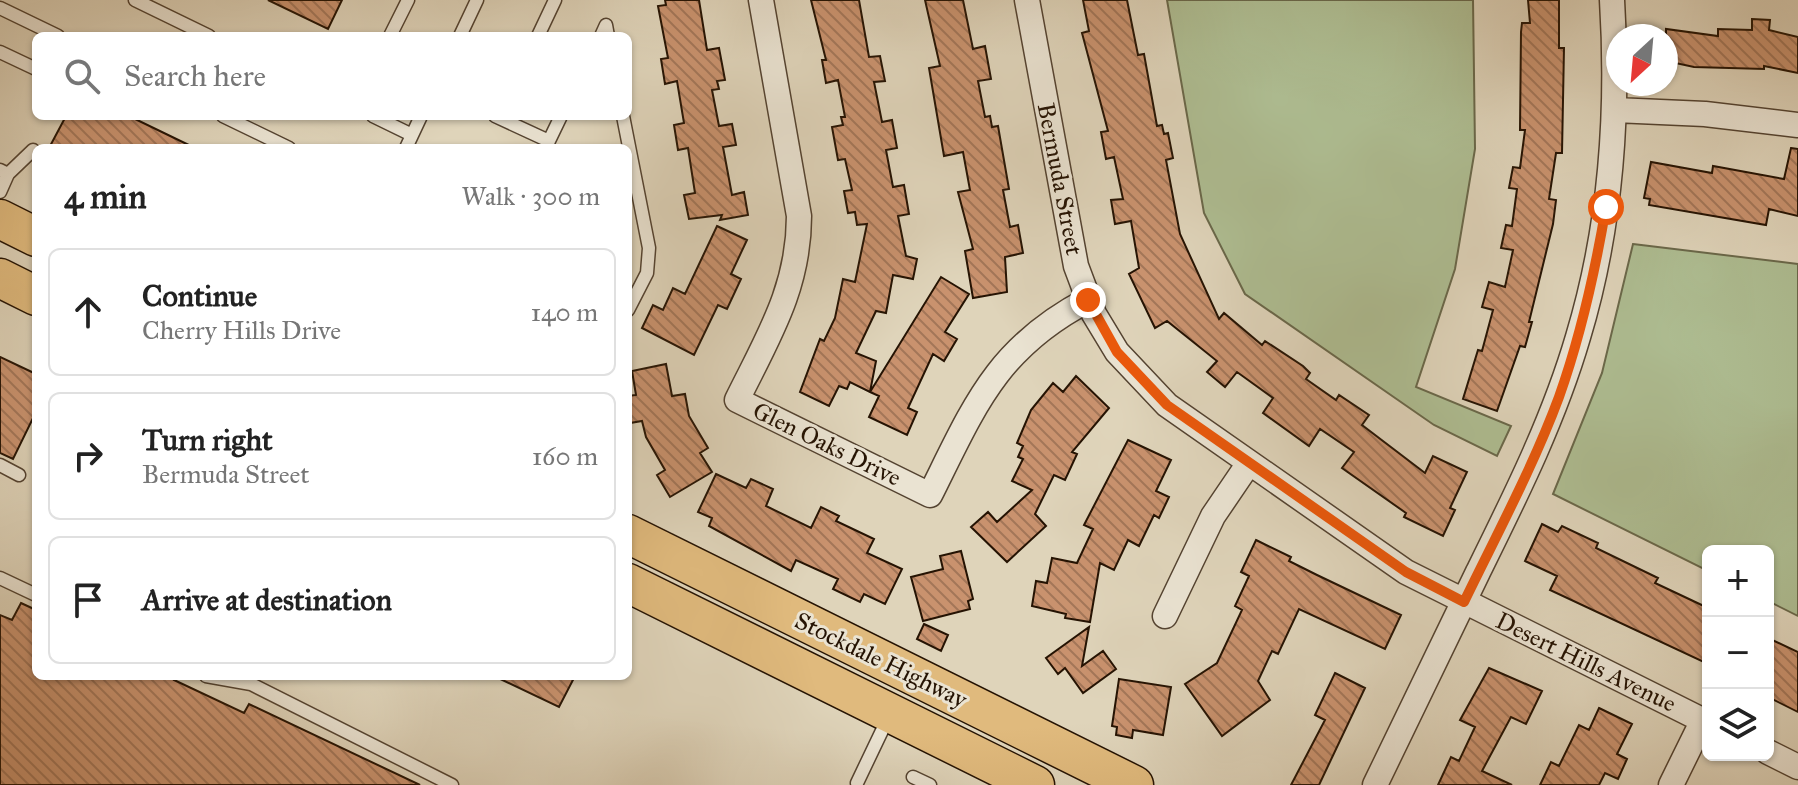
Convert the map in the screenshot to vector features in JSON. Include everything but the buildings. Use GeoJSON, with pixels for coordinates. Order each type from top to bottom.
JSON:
{"type":"FeatureCollection","features":[{"type":"Feature","properties":{"kind":"main road"},"geometry":{"type":"LineString","coordinates":[[0,219],[32,235]]}},
{"type":"Feature","properties":{"kind":"main road"},"geometry":{"type":"LineString","coordinates":[[0,278],[32,294]]}},
{"type":"Feature","properties":{"kind":"main road","name":"Stockdale Highway"},"geometry":{"type":"LineString","coordinates":[[632,536],[1134,785]]}},
{"type":"Feature","properties":{"kind":"main road","name":"Stockdale Highway"},"geometry":{"type":"LineString","coordinates":[[632,585],[1035,785]]}},
{"type":"Feature","properties":{"kind":"street","name":"Glen Oaks Drive"},"geometry":{"type":"LineString","coordinates":[[761,0],[799,216],[799,242],[786,300],[737,400],[930,495],[973,410],[1007,359],[1030,337],[1088,300]]}},
{"type":"Feature","properties":{"kind":"street","name":"Bermuda Street"},"geometry":{"type":"LineString","coordinates":[[1027,0],[1069,238],[1088,300],[1117,352],[1142,382],[1167,405],[1406,572],[1464,602]]}},
{"type":"Feature","properties":{"kind":"street"},"geometry":{"type":"LineString","coordinates":[[1375,785],[1534,458],[1579,335],[1606,207],[1615,110],[1612,0]]}},
{"type":"Feature","properties":{"kind":"street"},"geometry":{"type":"LineString","coordinates":[[1615,110],[1705,114],[1798,125]]}},
{"type":"Feature","properties":{"kind":"street"},"geometry":{"type":"LineString","coordinates":[[1165,616],[1213,516],[1249,463]]}},
{"type":"Feature","properties":{"kind":"street","name":"Desert Hills Avenue"},"geometry":{"type":"LineString","coordinates":[[1464,602],[1702,721]]}},
{"type":"Feature","properties":{"kind":"street"},"geometry":{"type":"LineString","coordinates":[[1671,785],[1702,728]]}},
{"type":"Feature","properties":{"kind":"street"},"geometry":{"type":"LineString","coordinates":[[1774,755],[1798,767]]}},
{"type":"Feature","properties":{"kind":"lane"},"geometry":{"type":"LineString","coordinates":[[135,0],[201,32]]}},
{"type":"Feature","properties":{"kind":"lane"},"geometry":{"type":"LineString","coordinates":[[392,32],[408,0]]}},
{"type":"Feature","properties":{"kind":"lane"},"geometry":{"type":"LineString","coordinates":[[462,32],[477,0]]}},
{"type":"Feature","properties":{"kind":"lane"},"geometry":{"type":"LineString","coordinates":[[540,32],[555,0]]}},
{"type":"Feature","properties":{"kind":"lane"},"geometry":{"type":"LineString","coordinates":[[0,8],[50,32]]}},
{"type":"Feature","properties":{"kind":"lane"},"geometry":{"type":"LineString","coordinates":[[0,52],[32,67]]}},
{"type":"Feature","properties":{"kind":"lane"},"geometry":{"type":"LineString","coordinates":[[231,120],[281,144]]}},
{"type":"Feature","properties":{"kind":"lane"},"geometry":{"type":"LineString","coordinates":[[381,120],[412,135]]}},
{"type":"Feature","properties":{"kind":"lane"},"geometry":{"type":"LineString","coordinates":[[408,144],[419,120]]}},
{"type":"Feature","properties":{"kind":"lane"},"geometry":{"type":"LineString","coordinates":[[503,120],[545,144]]}},
{"type":"Feature","properties":{"kind":"lane"},"geometry":{"type":"LineString","coordinates":[[547,144],[559,120]]}},
{"type":"Feature","properties":{"kind":"lane"},"geometry":{"type":"LineString","coordinates":[[624,120],[629,144]]}},
{"type":"Feature","properties":{"kind":"lane"},"geometry":{"type":"LineString","coordinates":[[0,192],[4,172],[32,151]]}},
{"type":"Feature","properties":{"kind":"lane"},"geometry":{"type":"LineString","coordinates":[[632,162],[649,248],[647,273],[632,302]]}},
{"type":"Feature","properties":{"kind":"lane"},"geometry":{"type":"LineString","coordinates":[[0,465],[19,475]]}},
{"type":"Feature","properties":{"kind":"lane"},"geometry":{"type":"LineString","coordinates":[[0,578],[32,593]]}},
{"type":"Feature","properties":{"kind":"lane"},"geometry":{"type":"LineString","coordinates":[[228,680],[251,684],[452,785]]}},
{"type":"Feature","properties":{"kind":"lane"},"geometry":{"type":"LineString","coordinates":[[857,783],[890,713]]}},
{"type":"Feature","properties":{"kind":"lane"},"geometry":{"type":"LineString","coordinates":[[913,777],[930,785]]}},
{"type":"Feature","properties":{"kind":"green space"},"geometry":{"type":"Polygon","coordinates":[[[1167,0],[1473,0],[1475,149],[1455,269],[1416,387],[1511,426],[1497,456],[1434,425],[1245,294],[1204,213],[1167,0]]]}},
{"type":"Feature","properties":{"kind":"green space"},"geometry":{"type":"Polygon","coordinates":[[[1633,244],[1798,264],[1798,616],[1774,604],[1774,545],[1702,545],[1702,568],[1553,494],[1602,373],[1633,244]]]}},
{"type":"Feature","properties":{"kind":"route"},"geometry":{"type":"LineString","coordinates":[[1088,300],[1117,352],[1142,382],[1167,405],[1406,572],[1464,602],[1534,458],[1559,397],[1595,272],[1606,207]]}}]}
